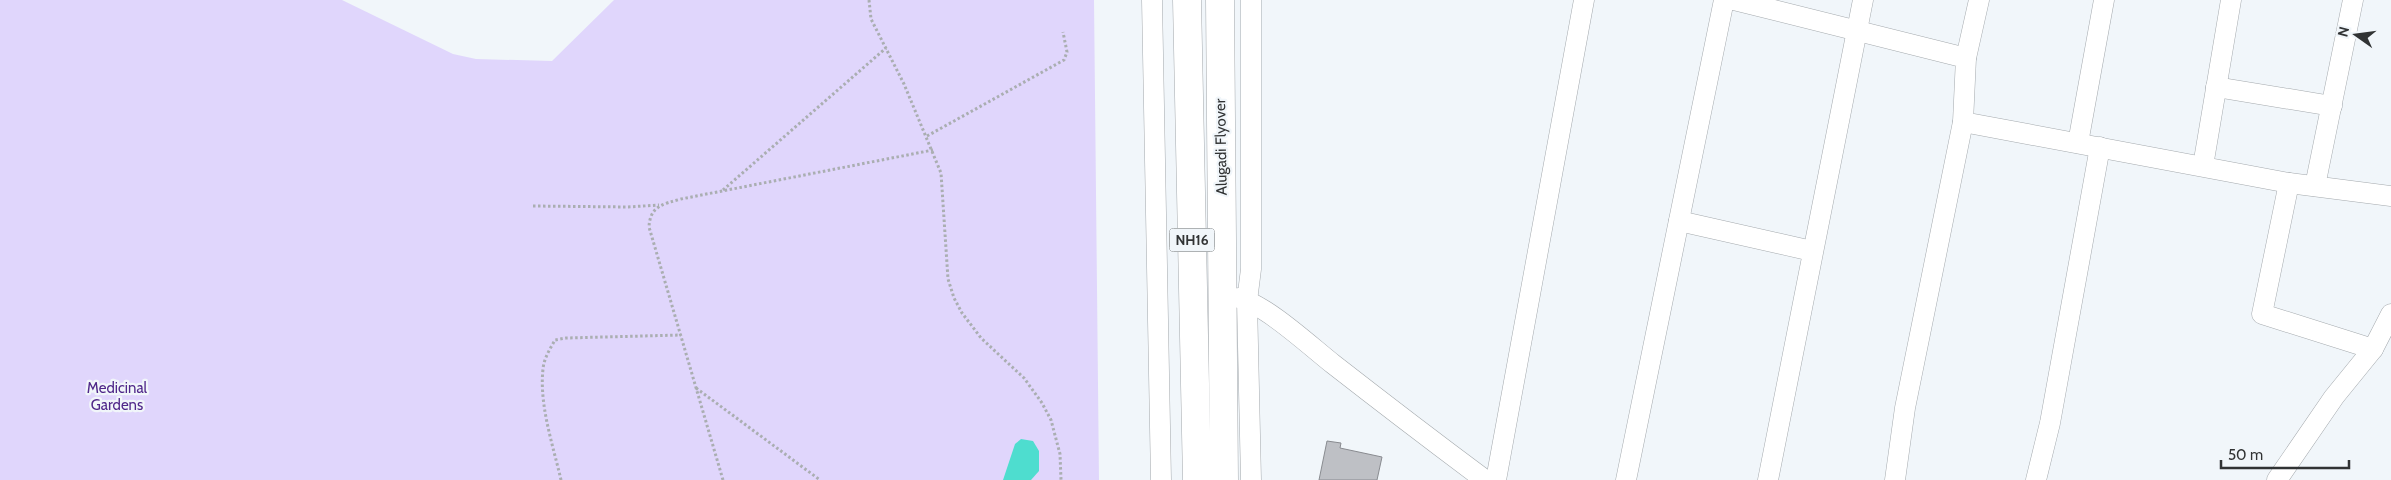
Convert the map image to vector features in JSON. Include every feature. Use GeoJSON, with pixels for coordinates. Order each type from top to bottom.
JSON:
{"type":"FeatureCollection","features":[{"type":"Feature","properties":{"kind":"highway","name":"NH16"},"geometry":{"type":"LineString","coordinates":[[1187,0],[1197,480]]}},
{"type":"Feature","properties":{"kind":"highway","name":"Alugadi Flyover"},"geometry":{"type":"LineString","coordinates":[[1220,0],[1222,256],[1235,297]]}},
{"type":"Feature","properties":{"kind":"highway","name":"NH16"},"geometry":{"type":"LineString","coordinates":[[1224,480],[1235,297]]}},
{"type":"Feature","properties":{"kind":"street"},"geometry":{"type":"LineString","coordinates":[[1152,0],[1161,480]]}},
{"type":"Feature","properties":{"kind":"street"},"geometry":{"type":"LineString","coordinates":[[1251,0],[1251,269],[1235,297],[1251,480]]}},
{"type":"Feature","properties":{"kind":"street"},"geometry":{"type":"LineString","coordinates":[[1235,297],[1284,325],[1417,430],[1485,479],[1584,0]]}},
{"type":"Feature","properties":{"kind":"street"},"geometry":{"type":"LineString","coordinates":[[1626,480],[1724,0]]}},
{"type":"Feature","properties":{"kind":"street"},"geometry":{"type":"LineString","coordinates":[[1734,0],[1966,58]]}},
{"type":"Feature","properties":{"kind":"street"},"geometry":{"type":"LineString","coordinates":[[1768,480],[1863,0]]}},
{"type":"Feature","properties":{"kind":"street"},"geometry":{"type":"LineString","coordinates":[[1895,480],[1907,399],[1963,122],[1966,58],[1980,0]]}},
{"type":"Feature","properties":{"kind":"street"},"geometry":{"type":"LineString","coordinates":[[2078,143],[2104,0]]}},
{"type":"Feature","properties":{"kind":"street"},"geometry":{"type":"LineString","coordinates":[[2203,166],[2231,0]]}},
{"type":"Feature","properties":{"kind":"street"},"geometry":{"type":"LineString","coordinates":[[2316,186],[2353,0]]}},
{"type":"Feature","properties":{"kind":"street"},"geometry":{"type":"LineString","coordinates":[[2216,87],[2332,106]]}},
{"type":"Feature","properties":{"kind":"street"},"geometry":{"type":"LineString","coordinates":[[1963,122],[2289,183],[2391,196]]}},
{"type":"Feature","properties":{"kind":"street"},"geometry":{"type":"LineString","coordinates":[[2036,480],[2050,423],[2100,147]]}},
{"type":"Feature","properties":{"kind":"street"},"geometry":{"type":"LineString","coordinates":[[2289,183],[2262,314],[2373,350]]}},
{"type":"Feature","properties":{"kind":"street"},"geometry":{"type":"LineString","coordinates":[[1679,221],[1812,251]]}},
{"type":"Feature","properties":{"kind":"street"},"geometry":{"type":"LineString","coordinates":[[2277,480],[2334,397],[2373,350],[2391,314]]}},
{"type":"Feature","properties":{"kind":"path"},"geometry":{"type":"LineString","coordinates":[[869,0],[871,19],[927,136],[941,173],[948,279],[954,298],[981,338],[1024,378],[1042,403],[1051,420],[1060,454],[1061,480]]}},
{"type":"Feature","properties":{"kind":"path"},"geometry":{"type":"LineString","coordinates":[[927,136],[1064,60],[1067,52],[1063,32]]}},
{"type":"Feature","properties":{"kind":"path"},"geometry":{"type":"LineString","coordinates":[[722,191],[886,48]]}},
{"type":"Feature","properties":{"kind":"path"},"geometry":{"type":"LineString","coordinates":[[533,206],[628,207],[660,205],[933,150]]}},
{"type":"Feature","properties":{"kind":"path"},"geometry":{"type":"LineString","coordinates":[[660,205],[653,210],[649,218],[649,227],[723,480]]}},
{"type":"Feature","properties":{"kind":"path"},"geometry":{"type":"LineString","coordinates":[[561,480],[548,422],[543,385],[543,368],[546,355],[555,340],[566,338],[681,335]]}},
{"type":"Feature","properties":{"kind":"path"},"geometry":{"type":"LineString","coordinates":[[696,387],[820,480]]}},
{"type":"Feature","properties":{"kind":"green space","name":"Medicinal Gardens"},"geometry":{"type":"Polygon","coordinates":[[[0,0],[342,0],[453,54],[476,59],[552,61],[614,0],[1094,0],[1099,480],[0,480],[0,0]]]}},
{"type":"Feature","properties":{"kind":"shaded area"},"geometry":{"type":"Polygon","coordinates":[[[1021,439],[1033,441],[1039,451],[1039,471],[1031,480],[1003,480],[1015,444],[1021,439]]]}},
{"type":"Feature","properties":{"kind":"building"},"geometry":{"type":"Polygon","coordinates":[[[1327,441],[1341,443],[1340,448],[1382,457],[1377,480],[1319,480],[1327,441]]]}}]}
